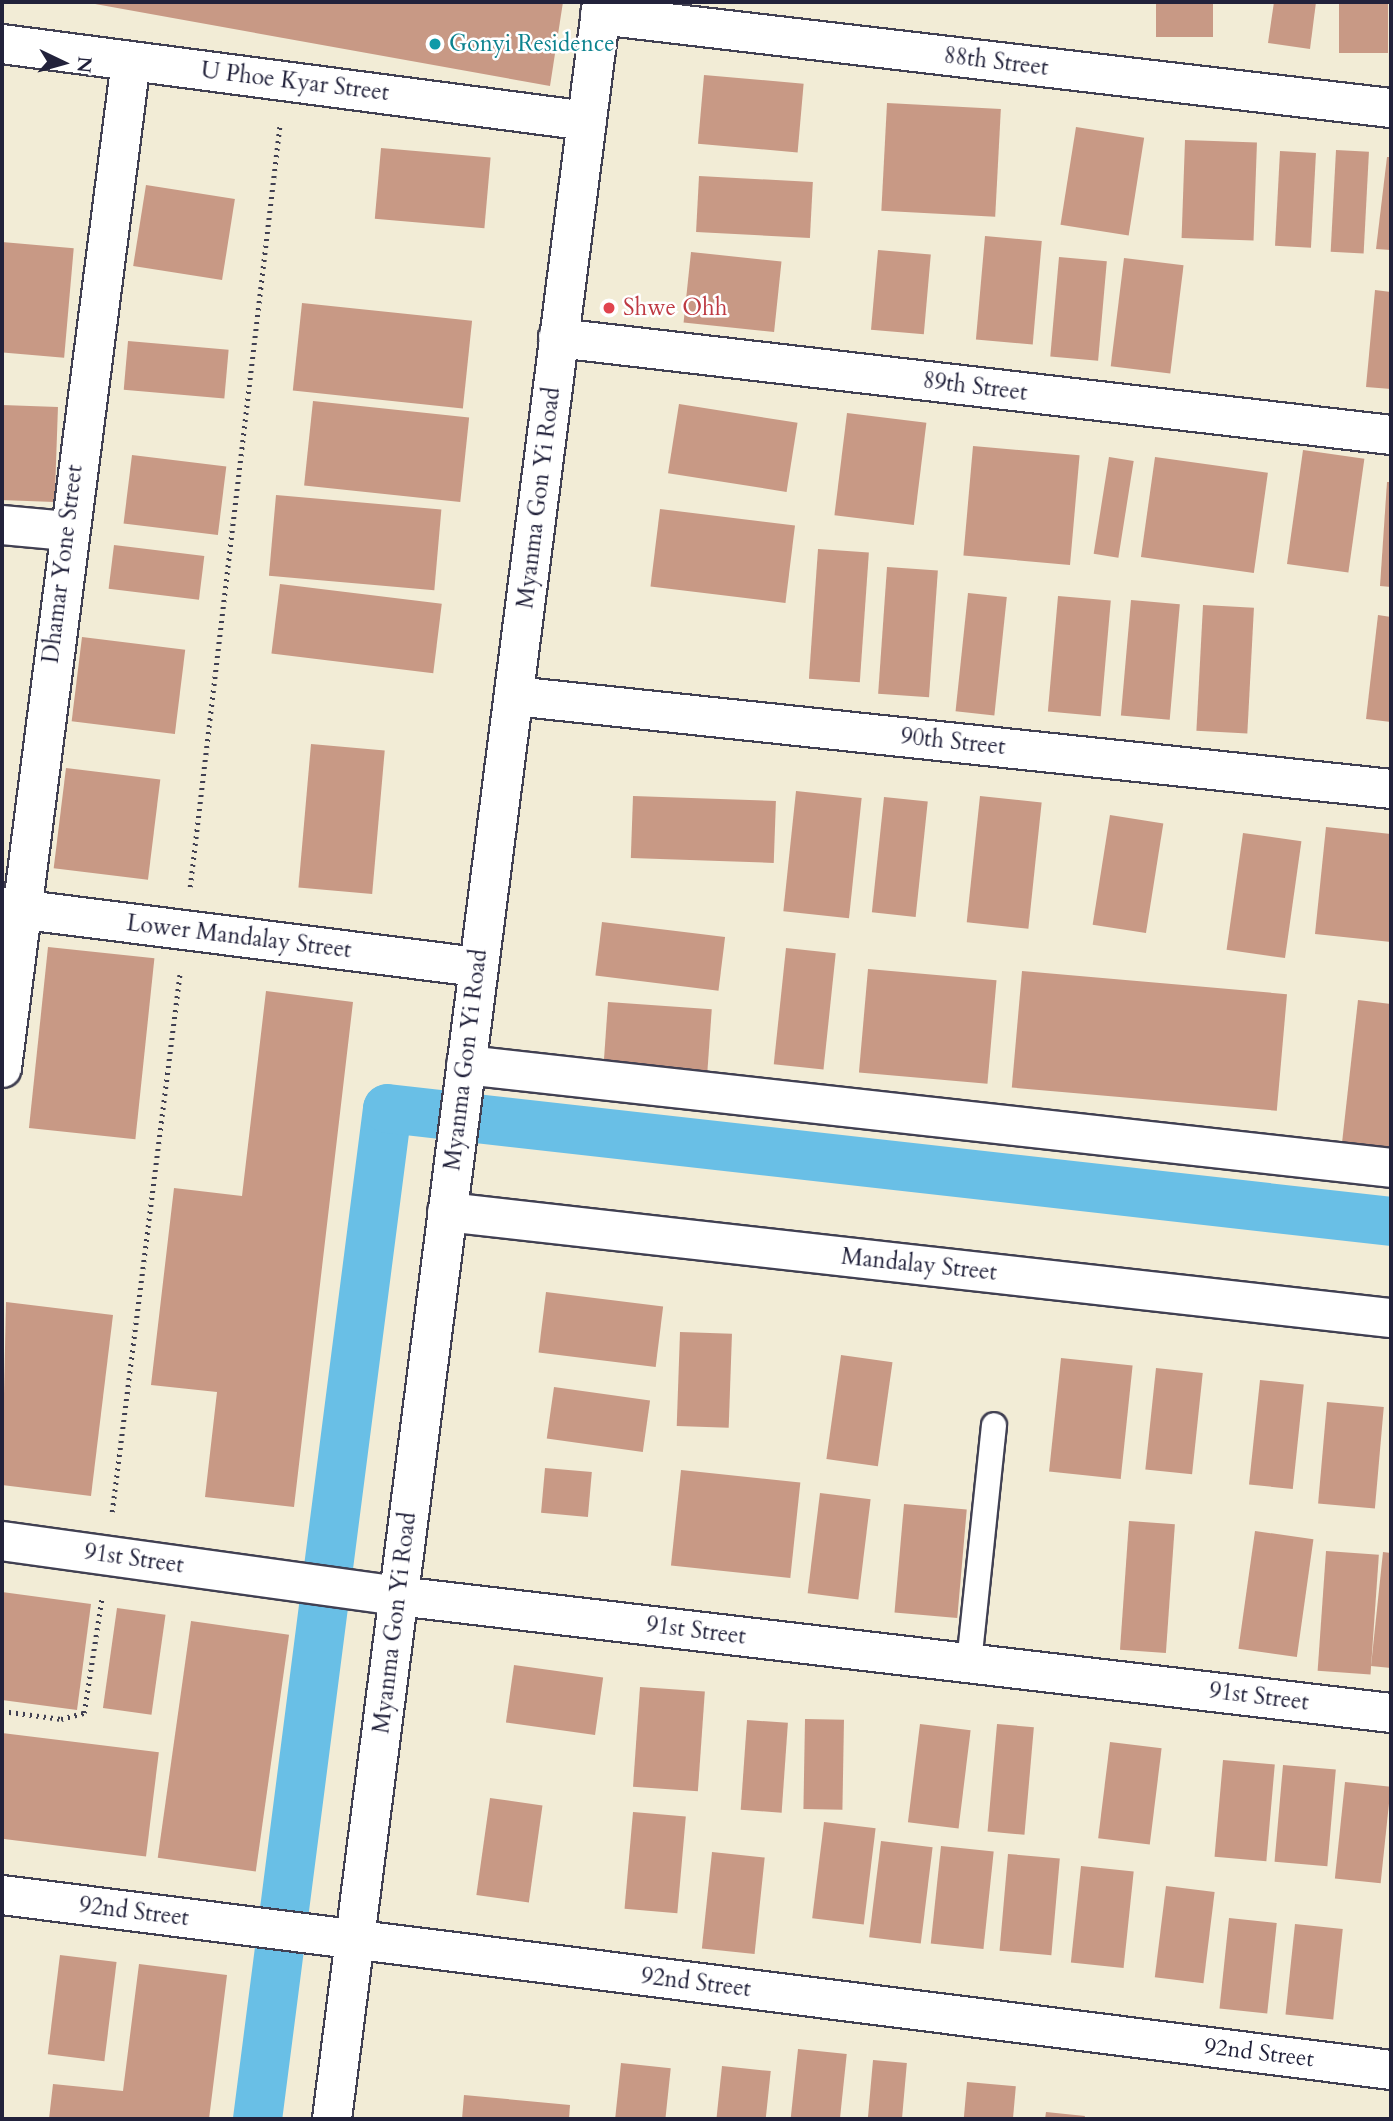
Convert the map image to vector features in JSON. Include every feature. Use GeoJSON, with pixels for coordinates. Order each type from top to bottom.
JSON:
{"type":"FeatureCollection","features":[{"type":"Feature","properties":{"kind":"street","name":"88th Street"},"geometry":{"type":"LineString","coordinates":[[601,9],[1391,108]]}},
{"type":"Feature","properties":{"kind":"street","name":"Myanma Gon Yi Road"},"geometry":{"type":"LineString","coordinates":[[332,2119],[601,9]]}},
{"type":"Feature","properties":{"kind":"street","name":"U Phoe Kyar Street"},"geometry":{"type":"LineString","coordinates":[[2,44],[587,121]]}},
{"type":"Feature","properties":{"kind":"street","name":"Dhamar Yone Street"},"geometry":{"type":"LineString","coordinates":[[2,1068],[11,908],[67,531],[131,61]]}},
{"type":"Feature","properties":{"kind":"street","name":"89th Street"},"geometry":{"type":"LineString","coordinates":[[558,338],[1391,435]]}},
{"type":"Feature","properties":{"kind":"street"},"geometry":{"type":"LineString","coordinates":[[2,524],[67,531]]}},
{"type":"Feature","properties":{"kind":"street","name":"90th Street"},"geometry":{"type":"LineString","coordinates":[[514,696],[1391,789]]}},
{"type":"Feature","properties":{"kind":"street","name":"Lower Mandalay Street"},"geometry":{"type":"LineString","coordinates":[[11,908],[477,967]]}},
{"type":"Feature","properties":{"kind":"street"},"geometry":{"type":"LineString","coordinates":[[466,1065],[1391,1168]]}},
{"type":"Feature","properties":{"kind":"street","name":"Mandalay Street"},"geometry":{"type":"LineString","coordinates":[[447,1212],[1391,1318]]}},
{"type":"Feature","properties":{"kind":"street","name":"91st Street"},"geometry":{"type":"LineString","coordinates":[[2,1541],[398,1596],[1391,1713]]}},
{"type":"Feature","properties":{"kind":"street","name":"92nd Street"},"geometry":{"type":"LineString","coordinates":[[2,1895],[1391,2070]]}},
{"type":"Feature","properties":{"kind":"lane"},"geometry":{"type":"LineString","coordinates":[[969,1663],[994,1425]]}},
{"type":"Feature","properties":{"kind":"path"},"geometry":{"type":"LineString","coordinates":[[2,1712],[61,1719]]}},
{"type":"Feature","properties":{"kind":"building","name":"Gonyi Residence"},"geometry":{"type":"Polygon","coordinates":[[[84,2],[563,2],[550,86],[84,2]]]}},
{"type":"Feature","properties":{"kind":"building"},"geometry":{"type":"Polygon","coordinates":[[[1156,2],[1213,2],[1213,37],[1156,37],[1156,2]]]}},
{"type":"Feature","properties":{"kind":"building"},"geometry":{"type":"Polygon","coordinates":[[[1274,2],[1316,2],[1310,49],[1268,43],[1274,2]]]}},
{"type":"Feature","properties":{"kind":"building"},"geometry":{"type":"Polygon","coordinates":[[[1339,2],[1388,2],[1388,53],[1339,53],[1339,2]]]}},
{"type":"Feature","properties":{"kind":"building"},"geometry":{"type":"Polygon","coordinates":[[[704,75],[804,84],[798,152],[698,144],[704,75]]]}},
{"type":"Feature","properties":{"kind":"building"},"geometry":{"type":"Polygon","coordinates":[[[887,103],[1001,109],[995,217],[881,211],[887,103]]]}},
{"type":"Feature","properties":{"kind":"building"},"geometry":{"type":"Polygon","coordinates":[[[1076,127],[1144,138],[1129,236],[1061,225],[1076,127]]]}},
{"type":"Feature","properties":{"kind":"building"},"geometry":{"type":"Polygon","coordinates":[[[1185,140],[1257,143],[1254,240],[1182,238],[1185,140]]]}},
{"type":"Feature","properties":{"kind":"building"},"geometry":{"type":"Polygon","coordinates":[[[381,148],[491,158],[484,228],[375,219],[381,148]]]}},
{"type":"Feature","properties":{"kind":"building"},"geometry":{"type":"Polygon","coordinates":[[[1336,150],[1369,152],[1364,254],[1331,252],[1336,150]]]}},
{"type":"Feature","properties":{"kind":"building"},"geometry":{"type":"Polygon","coordinates":[[[1280,151],[1316,153],[1311,248],[1275,246],[1280,151]]]}},
{"type":"Feature","properties":{"kind":"building"},"geometry":{"type":"Polygon","coordinates":[[[1387,157],[1391,157],[1391,250],[1376,249],[1387,157]]]}},
{"type":"Feature","properties":{"kind":"building"},"geometry":{"type":"Polygon","coordinates":[[[699,176],[813,182],[810,238],[696,232],[699,176]]]}},
{"type":"Feature","properties":{"kind":"building"},"geometry":{"type":"Polygon","coordinates":[[[146,185],[235,199],[222,280],[133,266],[146,185]]]}},
{"type":"Feature","properties":{"kind":"building"},"geometry":{"type":"Polygon","coordinates":[[[985,236],[1042,241],[1033,345],[976,340],[985,236]]]}},
{"type":"Feature","properties":{"kind":"building"},"geometry":{"type":"Polygon","coordinates":[[[2,242],[74,248],[64,358],[2,352],[2,242]]]}},
{"type":"Feature","properties":{"kind":"building"},"geometry":{"type":"Polygon","coordinates":[[[878,250],[931,255],[924,334],[871,330],[878,250]]]}},
{"type":"Feature","properties":{"kind":"building"},"geometry":{"type":"Polygon","coordinates":[[[691,252],[782,262],[774,332],[684,323],[691,252]]]}},
{"type":"Feature","properties":{"kind":"building"},"geometry":{"type":"Polygon","coordinates":[[[1059,257],[1107,261],[1098,361],[1050,357],[1059,257]]]}},
{"type":"Feature","properties":{"kind":"building"},"geometry":{"type":"Polygon","coordinates":[[[1124,258],[1184,265],[1170,373],[1111,366],[1124,258]]]}},
{"type":"Feature","properties":{"kind":"building"},"geometry":{"type":"Polygon","coordinates":[[[1375,290],[1391,292],[1391,389],[1366,387],[1375,290]]]}},
{"type":"Feature","properties":{"kind":"building"},"geometry":{"type":"Polygon","coordinates":[[[302,303],[472,321],[463,408],[293,391],[302,303]]]}},
{"type":"Feature","properties":{"kind":"building"},"geometry":{"type":"Polygon","coordinates":[[[128,341],[229,350],[224,399],[124,390],[128,341]]]}},
{"type":"Feature","properties":{"kind":"building"},"geometry":{"type":"Polygon","coordinates":[[[313,401],[469,417],[460,502],[304,486],[313,401]]]}},
{"type":"Feature","properties":{"kind":"building"},"geometry":{"type":"Polygon","coordinates":[[[679,404],[798,423],[787,492],[668,473],[679,404]]]}},
{"type":"Feature","properties":{"kind":"building"},"geometry":{"type":"Polygon","coordinates":[[[2,405],[58,407],[55,502],[2,500],[2,405]]]}},
{"type":"Feature","properties":{"kind":"building"},"geometry":{"type":"Polygon","coordinates":[[[847,413],[926,423],[914,525],[834,515],[847,413]]]}},
{"type":"Feature","properties":{"kind":"building"},"geometry":{"type":"Polygon","coordinates":[[[973,446],[1080,455],[1070,565],[963,556],[973,446]]]}},
{"type":"Feature","properties":{"kind":"building"},"geometry":{"type":"Polygon","coordinates":[[[1303,450],[1364,459],[1348,573],[1287,564],[1303,450]]]}},
{"type":"Feature","properties":{"kind":"building"},"geometry":{"type":"Polygon","coordinates":[[[132,455],[226,467],[218,535],[124,523],[132,455]]]}},
{"type":"Feature","properties":{"kind":"building"},"geometry":{"type":"Polygon","coordinates":[[[1109,457],[1134,461],[1118,558],[1094,554],[1109,457]]]}},
{"type":"Feature","properties":{"kind":"building"},"geometry":{"type":"Polygon","coordinates":[[[1155,457],[1268,473],[1254,573],[1141,557],[1155,457]]]}},
{"type":"Feature","properties":{"kind":"building"},"geometry":{"type":"Polygon","coordinates":[[[1387,482],[1391,482],[1391,587],[1380,586],[1387,482]]]}},
{"type":"Feature","properties":{"kind":"building"},"geometry":{"type":"Polygon","coordinates":[[[276,495],[441,509],[434,590],[269,576],[276,495]]]}},
{"type":"Feature","properties":{"kind":"building"},"geometry":{"type":"Polygon","coordinates":[[[660,509],[795,526],[785,603],[650,586],[660,509]]]}},
{"type":"Feature","properties":{"kind":"building"},"geometry":{"type":"Polygon","coordinates":[[[114,545],[204,556],[199,600],[109,589],[114,545]]]}},
{"type":"Feature","properties":{"kind":"building"},"geometry":{"type":"Polygon","coordinates":[[[818,549],[869,553],[860,682],[809,679],[818,549]]]}},
{"type":"Feature","properties":{"kind":"building"},"geometry":{"type":"Polygon","coordinates":[[[887,567],[938,571],[929,697],[878,694],[887,567]]]}},
{"type":"Feature","properties":{"kind":"building"},"geometry":{"type":"Polygon","coordinates":[[[280,584],[442,604],[433,673],[271,653],[280,584]]]}},
{"type":"Feature","properties":{"kind":"building"},"geometry":{"type":"Polygon","coordinates":[[[968,593],[1007,597],[994,715],[956,711],[968,593]]]}},
{"type":"Feature","properties":{"kind":"building"},"geometry":{"type":"Polygon","coordinates":[[[1058,596],[1111,601],[1101,716],[1048,712],[1058,596]]]}},
{"type":"Feature","properties":{"kind":"building"},"geometry":{"type":"Polygon","coordinates":[[[1131,600],[1180,604],[1170,720],[1121,716],[1131,600]]]}},
{"type":"Feature","properties":{"kind":"building"},"geometry":{"type":"Polygon","coordinates":[[[1203,605],[1254,608],[1247,733],[1196,731],[1203,605]]]}},
{"type":"Feature","properties":{"kind":"building"},"geometry":{"type":"Polygon","coordinates":[[[1378,615],[1391,617],[1391,722],[1366,719],[1378,615]]]}},
{"type":"Feature","properties":{"kind":"building"},"geometry":{"type":"Polygon","coordinates":[[[82,637],[185,650],[175,734],[72,721],[82,637]]]}},
{"type":"Feature","properties":{"kind":"building"},"geometry":{"type":"Polygon","coordinates":[[[311,744],[385,750],[372,894],[298,887],[311,744]]]}},
{"type":"Feature","properties":{"kind":"building"},"geometry":{"type":"Polygon","coordinates":[[[66,768],[160,780],[148,880],[54,868],[66,768]]]}},
{"type":"Feature","properties":{"kind":"building"},"geometry":{"type":"Polygon","coordinates":[[[796,791],[862,798],[849,918],[783,911],[796,791]]]}},
{"type":"Feature","properties":{"kind":"building"},"geometry":{"type":"Polygon","coordinates":[[[633,796],[776,801],[774,863],[631,858],[633,796]]]}},
{"type":"Feature","properties":{"kind":"building"},"geometry":{"type":"Polygon","coordinates":[[[980,796],[1042,802],[1028,929],[967,922],[980,796]]]}},
{"type":"Feature","properties":{"kind":"building"},"geometry":{"type":"Polygon","coordinates":[[[884,797],[928,802],[916,917],[872,912],[884,797]]]}},
{"type":"Feature","properties":{"kind":"building"},"geometry":{"type":"Polygon","coordinates":[[[1110,815],[1163,823],[1146,933],[1093,925],[1110,815]]]}},
{"type":"Feature","properties":{"kind":"building"},"geometry":{"type":"Polygon","coordinates":[[[1326,827],[1391,834],[1391,942],[1315,934],[1326,827]]]}},
{"type":"Feature","properties":{"kind":"building"},"geometry":{"type":"Polygon","coordinates":[[[1243,833],[1301,841],[1285,958],[1227,950],[1243,833]]]}},
{"type":"Feature","properties":{"kind":"building"},"geometry":{"type":"Polygon","coordinates":[[[602,922],[725,937],[718,991],[595,976],[602,922]]]}},
{"type":"Feature","properties":{"kind":"building"},"geometry":{"type":"Polygon","coordinates":[[[48,947],[154,958],[135,1139],[29,1128],[48,947]]]}},
{"type":"Feature","properties":{"kind":"building"},"geometry":{"type":"Polygon","coordinates":[[[786,948],[836,953],[823,1070],[774,1064],[786,948]]]}},
{"type":"Feature","properties":{"kind":"building"},"geometry":{"type":"Polygon","coordinates":[[[868,969],[997,980],[987,1084],[859,1073],[868,969]]]}},
{"type":"Feature","properties":{"kind":"building"},"geometry":{"type":"Polygon","coordinates":[[[1022,971],[1287,994],[1277,1111],[1012,1088],[1022,971]]]}},
{"type":"Feature","properties":{"kind":"building"},"geometry":{"type":"Polygon","coordinates":[[[266,991],[353,1002],[294,1507],[205,1497],[217,1392],[151,1385],[174,1188],[242,1196],[266,991]]]}},
{"type":"Feature","properties":{"kind":"building"},"geometry":{"type":"Polygon","coordinates":[[[1358,1000],[1391,1004],[1391,1157],[1341,1152],[1358,1000]]]}},
{"type":"Feature","properties":{"kind":"building"},"geometry":{"type":"Polygon","coordinates":[[[608,1002],[712,1009],[707,1084],[603,1077],[608,1002]]]}},
{"type":"Feature","properties":{"kind":"building"},"geometry":{"type":"Polygon","coordinates":[[[546,1292],[663,1306],[656,1367],[539,1353],[546,1292]]]}},
{"type":"Feature","properties":{"kind":"building"},"geometry":{"type":"Polygon","coordinates":[[[6,1302],[113,1315],[91,1496],[2,1485],[6,1302]]]}},
{"type":"Feature","properties":{"kind":"building"},"geometry":{"type":"Polygon","coordinates":[[[680,1332],[732,1334],[729,1428],[677,1426],[680,1332]]]}},
{"type":"Feature","properties":{"kind":"building"},"geometry":{"type":"Polygon","coordinates":[[[841,1355],[892,1362],[878,1466],[826,1459],[841,1355]]]}},
{"type":"Feature","properties":{"kind":"building"},"geometry":{"type":"Polygon","coordinates":[[[1061,1358],[1133,1366],[1121,1479],[1049,1471],[1061,1358]]]}},
{"type":"Feature","properties":{"kind":"building"},"geometry":{"type":"Polygon","coordinates":[[[1156,1368],[1203,1373],[1192,1474],[1145,1469],[1156,1368]]]}},
{"type":"Feature","properties":{"kind":"building"},"geometry":{"type":"Polygon","coordinates":[[[1260,1380],[1304,1385],[1293,1489],[1249,1484],[1260,1380]]]}},
{"type":"Feature","properties":{"kind":"building"},"geometry":{"type":"Polygon","coordinates":[[[554,1387],[650,1400],[643,1452],[547,1438],[554,1387]]]}},
{"type":"Feature","properties":{"kind":"building"},"geometry":{"type":"Polygon","coordinates":[[[1327,1402],[1384,1407],[1375,1509],[1318,1504],[1327,1402]]]}},
{"type":"Feature","properties":{"kind":"building"},"geometry":{"type":"Polygon","coordinates":[[[545,1468],[592,1472],[588,1517],[541,1513],[545,1468]]]}},
{"type":"Feature","properties":{"kind":"building"},"geometry":{"type":"Polygon","coordinates":[[[681,1470],[800,1483],[790,1578],[671,1565],[681,1470]]]}},
{"type":"Feature","properties":{"kind":"building"},"geometry":{"type":"Polygon","coordinates":[[[820,1493],[871,1499],[858,1599],[808,1593],[820,1493]]]}},
{"type":"Feature","properties":{"kind":"building"},"geometry":{"type":"Polygon","coordinates":[[[904,1504],[967,1509],[957,1618],[895,1613],[904,1504]]]}},
{"type":"Feature","properties":{"kind":"building"},"geometry":{"type":"Polygon","coordinates":[[[1129,1521],[1175,1524],[1166,1653],[1120,1650],[1129,1521]]]}},
{"type":"Feature","properties":{"kind":"building"},"geometry":{"type":"Polygon","coordinates":[[[1255,1531],[1313,1539],[1297,1657],[1238,1649],[1255,1531]]]}},
{"type":"Feature","properties":{"kind":"building"},"geometry":{"type":"Polygon","coordinates":[[[1326,1551],[1379,1555],[1371,1674],[1318,1671],[1326,1551]]]}},
{"type":"Feature","properties":{"kind":"building"},"geometry":{"type":"Polygon","coordinates":[[[1383,1552],[1391,1553],[1391,1668],[1371,1666],[1383,1552]]]}},
{"type":"Feature","properties":{"kind":"building"},"geometry":{"type":"Polygon","coordinates":[[[2,1592],[91,1604],[77,1710],[2,1700],[2,1592]]]}},
{"type":"Feature","properties":{"kind":"building"},"geometry":{"type":"Polygon","coordinates":[[[117,1608],[166,1615],[151,1715],[103,1708],[117,1608]]]}},
{"type":"Feature","properties":{"kind":"building"},"geometry":{"type":"Polygon","coordinates":[[[191,1621],[289,1635],[256,1871],[158,1858],[191,1621]]]}},
{"type":"Feature","properties":{"kind":"building"},"geometry":{"type":"Polygon","coordinates":[[[514,1665],[603,1678],[595,1735],[506,1722],[514,1665]]]}},
{"type":"Feature","properties":{"kind":"building"},"geometry":{"type":"Polygon","coordinates":[[[640,1687],[705,1692],[698,1791],[633,1787],[640,1687]]]}},
{"type":"Feature","properties":{"kind":"building"},"geometry":{"type":"Polygon","coordinates":[[[805,1719],[844,1720],[842,1810],[803,1809],[805,1719]]]}},
{"type":"Feature","properties":{"kind":"building"},"geometry":{"type":"Polygon","coordinates":[[[747,1720],[788,1723],[782,1813],[741,1810],[747,1720]]]}},
{"type":"Feature","properties":{"kind":"building"},"geometry":{"type":"Polygon","coordinates":[[[920,1724],[971,1730],[959,1828],[908,1822],[920,1724]]]}},
{"type":"Feature","properties":{"kind":"building"},"geometry":{"type":"Polygon","coordinates":[[[997,1724],[1034,1727],[1024,1835],[988,1832],[997,1724]]]}},
{"type":"Feature","properties":{"kind":"building"},"geometry":{"type":"Polygon","coordinates":[[[2,1733],[159,1752],[146,1856],[2,1839],[2,1733]]]}},
{"type":"Feature","properties":{"kind":"building"},"geometry":{"type":"Polygon","coordinates":[[[1110,1742],[1162,1748],[1150,1845],[1098,1838],[1110,1742]]]}},
{"type":"Feature","properties":{"kind":"building"},"geometry":{"type":"Polygon","coordinates":[[[1223,1760],[1275,1765],[1266,1861],[1215,1857],[1223,1760]]]}},
{"type":"Feature","properties":{"kind":"building"},"geometry":{"type":"Polygon","coordinates":[[[1283,1765],[1336,1770],[1327,1866],[1275,1862],[1283,1765]]]}},
{"type":"Feature","properties":{"kind":"building"},"geometry":{"type":"Polygon","coordinates":[[[1345,1782],[1391,1787],[1381,1883],[1335,1878],[1345,1782]]]}},
{"type":"Feature","properties":{"kind":"building"},"geometry":{"type":"Polygon","coordinates":[[[490,1798],[542,1805],[529,1902],[476,1895],[490,1798]]]}},
{"type":"Feature","properties":{"kind":"building"},"geometry":{"type":"Polygon","coordinates":[[[633,1812],[686,1817],[677,1913],[625,1909],[633,1812]]]}},
{"type":"Feature","properties":{"kind":"building"},"geometry":{"type":"Polygon","coordinates":[[[824,1822],[876,1828],[864,1925],[812,1918],[824,1822]]]}},
{"type":"Feature","properties":{"kind":"building"},"geometry":{"type":"Polygon","coordinates":[[[881,1841],[933,1847],[921,1944],[869,1937],[881,1841]]]}},
{"type":"Feature","properties":{"kind":"building"},"geometry":{"type":"Polygon","coordinates":[[[941,1846],[994,1852],[983,1949],[931,1943],[941,1846]]]}},
{"type":"Feature","properties":{"kind":"building"},"geometry":{"type":"Polygon","coordinates":[[[712,1852],[765,1858],[755,1954],[702,1948],[712,1852]]]}},
{"type":"Feature","properties":{"kind":"building"},"geometry":{"type":"Polygon","coordinates":[[[1008,1854],[1060,1859],[1051,1955],[1000,1951],[1008,1854]]]}},
{"type":"Feature","properties":{"kind":"building"},"geometry":{"type":"Polygon","coordinates":[[[1081,1866],[1134,1872],[1124,1968],[1071,1962],[1081,1866]]]}},
{"type":"Feature","properties":{"kind":"building"},"geometry":{"type":"Polygon","coordinates":[[[1166,1886],[1215,1892],[1203,1983],[1155,1977],[1166,1886]]]}},
{"type":"Feature","properties":{"kind":"building"},"geometry":{"type":"Polygon","coordinates":[[[1229,1918],[1277,1923],[1267,2014],[1219,2009],[1229,1918]]]}},
{"type":"Feature","properties":{"kind":"building"},"geometry":{"type":"Polygon","coordinates":[[[1295,1924],[1343,1929],[1333,2020],[1285,2015],[1295,1924]]]}},
{"type":"Feature","properties":{"kind":"building"},"geometry":{"type":"Polygon","coordinates":[[[60,1955],[117,1962],[104,2061],[48,2054],[60,1955]]]}},
{"type":"Feature","properties":{"kind":"building"},"geometry":{"type":"Polygon","coordinates":[[[139,1964],[227,1975],[209,2119],[49,2119],[53,2084],[123,2091],[139,1964]]]}},
{"type":"Feature","properties":{"kind":"building"},"geometry":{"type":"Polygon","coordinates":[[[798,2049],[847,2054],[840,2119],[791,2119],[798,2049]]]}},
{"type":"Feature","properties":{"kind":"building"},"geometry":{"type":"Polygon","coordinates":[[[873,2060],[907,2063],[902,2119],[868,2119],[873,2060]]]}},
{"type":"Feature","properties":{"kind":"building"},"geometry":{"type":"Polygon","coordinates":[[[621,2063],[671,2068],[665,2119],[615,2119],[621,2063]]]}},
{"type":"Feature","properties":{"kind":"building"},"geometry":{"type":"Polygon","coordinates":[[[722,2066],[771,2071],[766,2119],[716,2119],[722,2066]]]}},
{"type":"Feature","properties":{"kind":"building"},"geometry":{"type":"Polygon","coordinates":[[[967,2082],[1016,2086],[1013,2119],[964,2119],[967,2082]]]}},
{"type":"Feature","properties":{"kind":"building"},"geometry":{"type":"Polygon","coordinates":[[[464,2095],[570,2105],[569,2119],[462,2119],[464,2095]]]}},
{"type":"Feature","properties":{"kind":"building"},"geometry":{"type":"Polygon","coordinates":[[[1046,2112],[1085,2116],[1084,2119],[1045,2119],[1046,2112]]]}},
{"type":"Feature","properties":{"kind":"waterway"},"geometry":{"type":"LineString","coordinates":[[257,2119],[387,1108],[1391,1221]]}},
{"type":"Feature","properties":{"kind":"place","name":"Gonyi Residence"},"geometry":{"type":"Point","coordinates":[435,44]}},
{"type":"Feature","properties":{"kind":"place","name":"Shwe Ohh"},"geometry":{"type":"Point","coordinates":[609,308]}}]}
